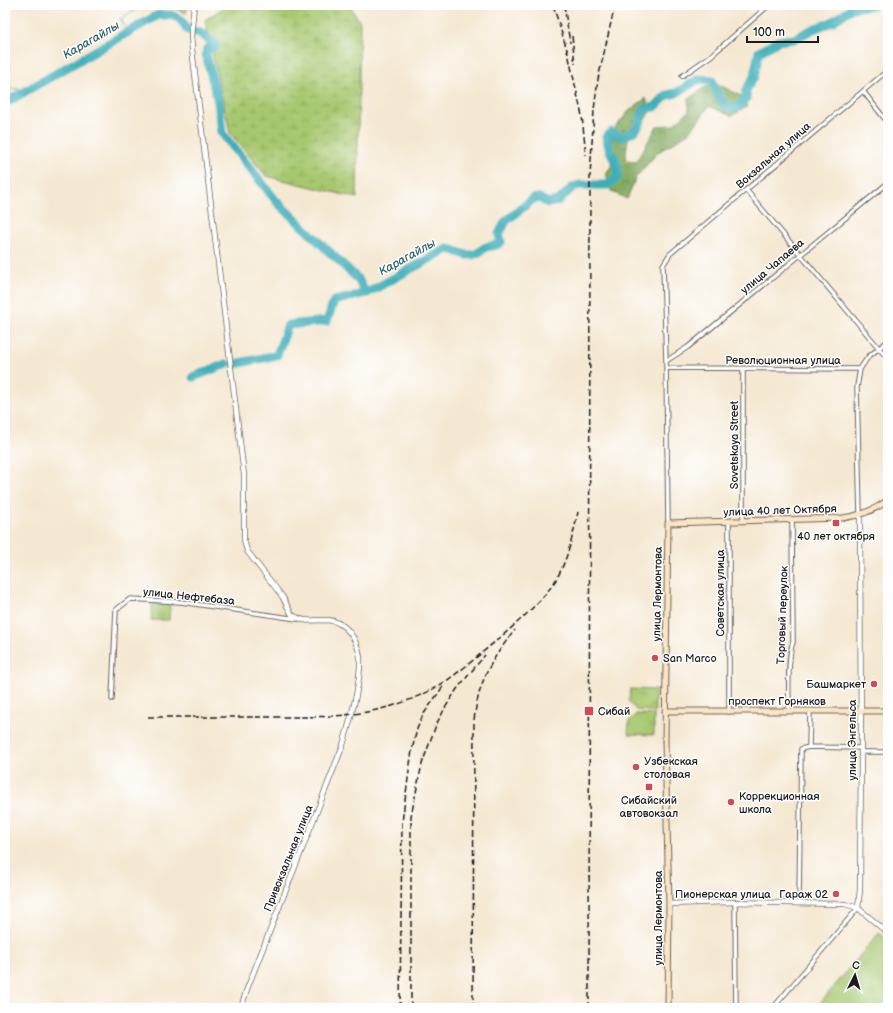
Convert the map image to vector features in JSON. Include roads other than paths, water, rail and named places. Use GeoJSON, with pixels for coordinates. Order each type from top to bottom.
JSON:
{"type":"FeatureCollection","features":[{"type":"Feature","properties":{"kind":"main road","name":"улица 40 лет Октября"},"geometry":{"type":"LineString","coordinates":[[668,523],[842,518],[860,516],[881,506],[888,500]]}},
{"type":"Feature","properties":{"kind":"main road","name":"улица Лермонтова"},"geometry":{"type":"LineString","coordinates":[[668,523],[665,712],[669,904],[668,1008]]}},
{"type":"Feature","properties":{"kind":"main road","name":"проспект Горняков"},"geometry":{"type":"LineString","coordinates":[[665,712],[888,711]]}},
{"type":"Feature","properties":{"kind":"street"},"geometry":{"type":"LineString","coordinates":[[194,5],[191,36],[244,475],[244,540],[247,551],[282,596],[292,615],[304,620]]}},
{"type":"Feature","properties":{"kind":"street"},"geometry":{"type":"LineString","coordinates":[[682,76],[712,55],[769,5]]}},
{"type":"Feature","properties":{"kind":"street","name":"Вокзальная улица"},"geometry":{"type":"LineString","coordinates":[[670,254],[888,70]]}},
{"type":"Feature","properties":{"kind":"street"},"geometry":{"type":"LineString","coordinates":[[863,91],[888,123]]}},
{"type":"Feature","properties":{"kind":"street","name":"улица Чапаева"},"geometry":{"type":"LineString","coordinates":[[666,362],[688,347],[888,183]]}},
{"type":"Feature","properties":{"kind":"street"},"geometry":{"type":"LineString","coordinates":[[747,190],[888,359]]}},
{"type":"Feature","properties":{"kind":"street","name":"улица Лермонтова"},"geometry":{"type":"LineString","coordinates":[[668,523],[663,265],[670,254]]}},
{"type":"Feature","properties":{"kind":"street"},"geometry":{"type":"LineString","coordinates":[[860,369],[868,357],[888,341]]}},
{"type":"Feature","properties":{"kind":"street","name":"Революционная улица"},"geometry":{"type":"LineString","coordinates":[[666,368],[860,369]]}},
{"type":"Feature","properties":{"kind":"street","name":"Sovetskaya Street"},"geometry":{"type":"LineString","coordinates":[[743,369],[743,521]]}},
{"type":"Feature","properties":{"kind":"street","name":"улица Энгельса"},"geometry":{"type":"LineString","coordinates":[[858,908],[860,889],[861,750],[860,516],[857,387],[860,369]]}},
{"type":"Feature","properties":{"kind":"street","name":"Торговый переулок"},"geometry":{"type":"LineString","coordinates":[[789,711],[789,670],[792,642],[792,519]]}},
{"type":"Feature","properties":{"kind":"street","name":"Советская улица"},"geometry":{"type":"LineString","coordinates":[[729,522],[730,712]]}},
{"type":"Feature","properties":{"kind":"street","name":"улица Нефтебаза"},"geometry":{"type":"LineString","coordinates":[[112,699],[116,610],[130,599],[181,602],[304,620]]}},
{"type":"Feature","properties":{"kind":"street","name":"Привокзальная улица"},"geometry":{"type":"LineString","coordinates":[[241,1008],[246,989],[343,745],[359,675],[360,656],[354,639],[348,630],[334,621],[304,620]]}},
{"type":"Feature","properties":{"kind":"street"},"geometry":{"type":"LineString","coordinates":[[809,747],[810,711]]}},
{"type":"Feature","properties":{"kind":"street"},"geometry":{"type":"LineString","coordinates":[[799,903],[801,749],[809,747],[888,752]]}},
{"type":"Feature","properties":{"kind":"street"},"geometry":{"type":"LineString","coordinates":[[735,902],[736,1008]]}},
{"type":"Feature","properties":{"kind":"street","name":"Пионерская улица"},"geometry":{"type":"LineString","coordinates":[[669,904],[735,902],[845,904],[858,908],[888,933]]}},
{"type":"Feature","properties":{"kind":"street"},"geometry":{"type":"LineString","coordinates":[[773,1008],[858,908]]}},
{"type":"Feature","properties":{"kind":"waterway"},"geometry":{"type":"LineString","coordinates":[[127,32],[121,19],[137,9],[138,5]]}},
{"type":"Feature","properties":{"kind":"waterway","name":"Карагайлы"},"geometry":{"type":"LineString","coordinates":[[5,103],[158,15],[171,15],[180,19],[188,30],[200,33],[215,44],[215,47],[207,49],[206,54],[218,102],[222,133],[277,202],[358,279],[367,293],[447,249],[465,255],[473,255],[486,247],[497,245],[501,242],[499,234],[506,221],[533,199],[539,198],[548,203],[558,201],[573,187],[580,185],[607,185],[618,177],[617,163],[610,151],[606,137],[612,132],[622,137],[632,132],[639,126],[645,109],[655,107],[667,95],[676,93],[699,79],[712,80],[714,88],[725,106],[736,108],[746,99],[746,90],[754,77],[759,52],[778,41],[794,39],[813,29],[832,22],[852,8],[874,5]]}},
{"type":"Feature","properties":{"kind":"waterway"},"geometry":{"type":"LineString","coordinates":[[5,88],[27,90]]}},
{"type":"Feature","properties":{"kind":"waterway"},"geometry":{"type":"LineString","coordinates":[[235,364],[277,355],[288,325],[327,321],[334,301],[367,293]]}},
{"type":"Feature","properties":{"kind":"waterway"},"geometry":{"type":"LineString","coordinates":[[193,377],[226,364]]}},
{"type":"Feature","properties":{"kind":"railway"},"geometry":{"type":"LineString","coordinates":[[553,5],[568,53],[582,116],[586,155]]}},
{"type":"Feature","properties":{"kind":"railway"},"geometry":{"type":"LineString","coordinates":[[564,5],[570,43]]}},
{"type":"Feature","properties":{"kind":"railway"},"geometry":{"type":"LineString","coordinates":[[589,1008],[590,176],[594,110],[598,79],[615,5]]}},
{"type":"Feature","properties":{"kind":"railway"},"geometry":{"type":"LineString","coordinates":[[572,36],[575,64]]}},
{"type":"Feature","properties":{"kind":"railway"},"geometry":{"type":"LineString","coordinates":[[148,717],[307,717],[347,715],[386,708],[425,693],[453,676],[471,662],[520,620],[545,595],[557,578],[564,562],[572,538],[578,512]]}},
{"type":"Feature","properties":{"kind":"railway"},"geometry":{"type":"LineString","coordinates":[[473,1008],[474,720],[479,694],[487,672],[492,662],[515,630]]}},
{"type":"Feature","properties":{"kind":"railway"},"geometry":{"type":"LineString","coordinates":[[411,1008],[411,816],[422,764],[436,725],[457,689],[485,655]]}},
{"type":"Feature","properties":{"kind":"railway"},"geometry":{"type":"LineString","coordinates":[[400,1008],[402,822],[412,750],[417,729],[423,715],[444,685]]}},
{"type":"Feature","properties":{"kind":"place","name":"40 лет октября"},"geometry":{"type":"Point","coordinates":[836,523]}},
{"type":"Feature","properties":{"kind":"place","name":"San Marco"},"geometry":{"type":"Point","coordinates":[655,658]}},
{"type":"Feature","properties":{"kind":"place","name":"Башмаркет"},"geometry":{"type":"Point","coordinates":[874,684]}},
{"type":"Feature","properties":{"kind":"place","name":"Сибай"},"geometry":{"type":"Point","coordinates":[589,711]}},
{"type":"Feature","properties":{"kind":"place","name":"Узбекская столовая"},"geometry":{"type":"Point","coordinates":[636,767]}},
{"type":"Feature","properties":{"kind":"place","name":"Сибайский автовокзал"},"geometry":{"type":"Point","coordinates":[649,787]}},
{"type":"Feature","properties":{"kind":"place","name":"Коррекционная школа"},"geometry":{"type":"Point","coordinates":[731,802]}},
{"type":"Feature","properties":{"kind":"place","name":"Гараж 02"},"geometry":{"type":"Point","coordinates":[836,894]}}]}
